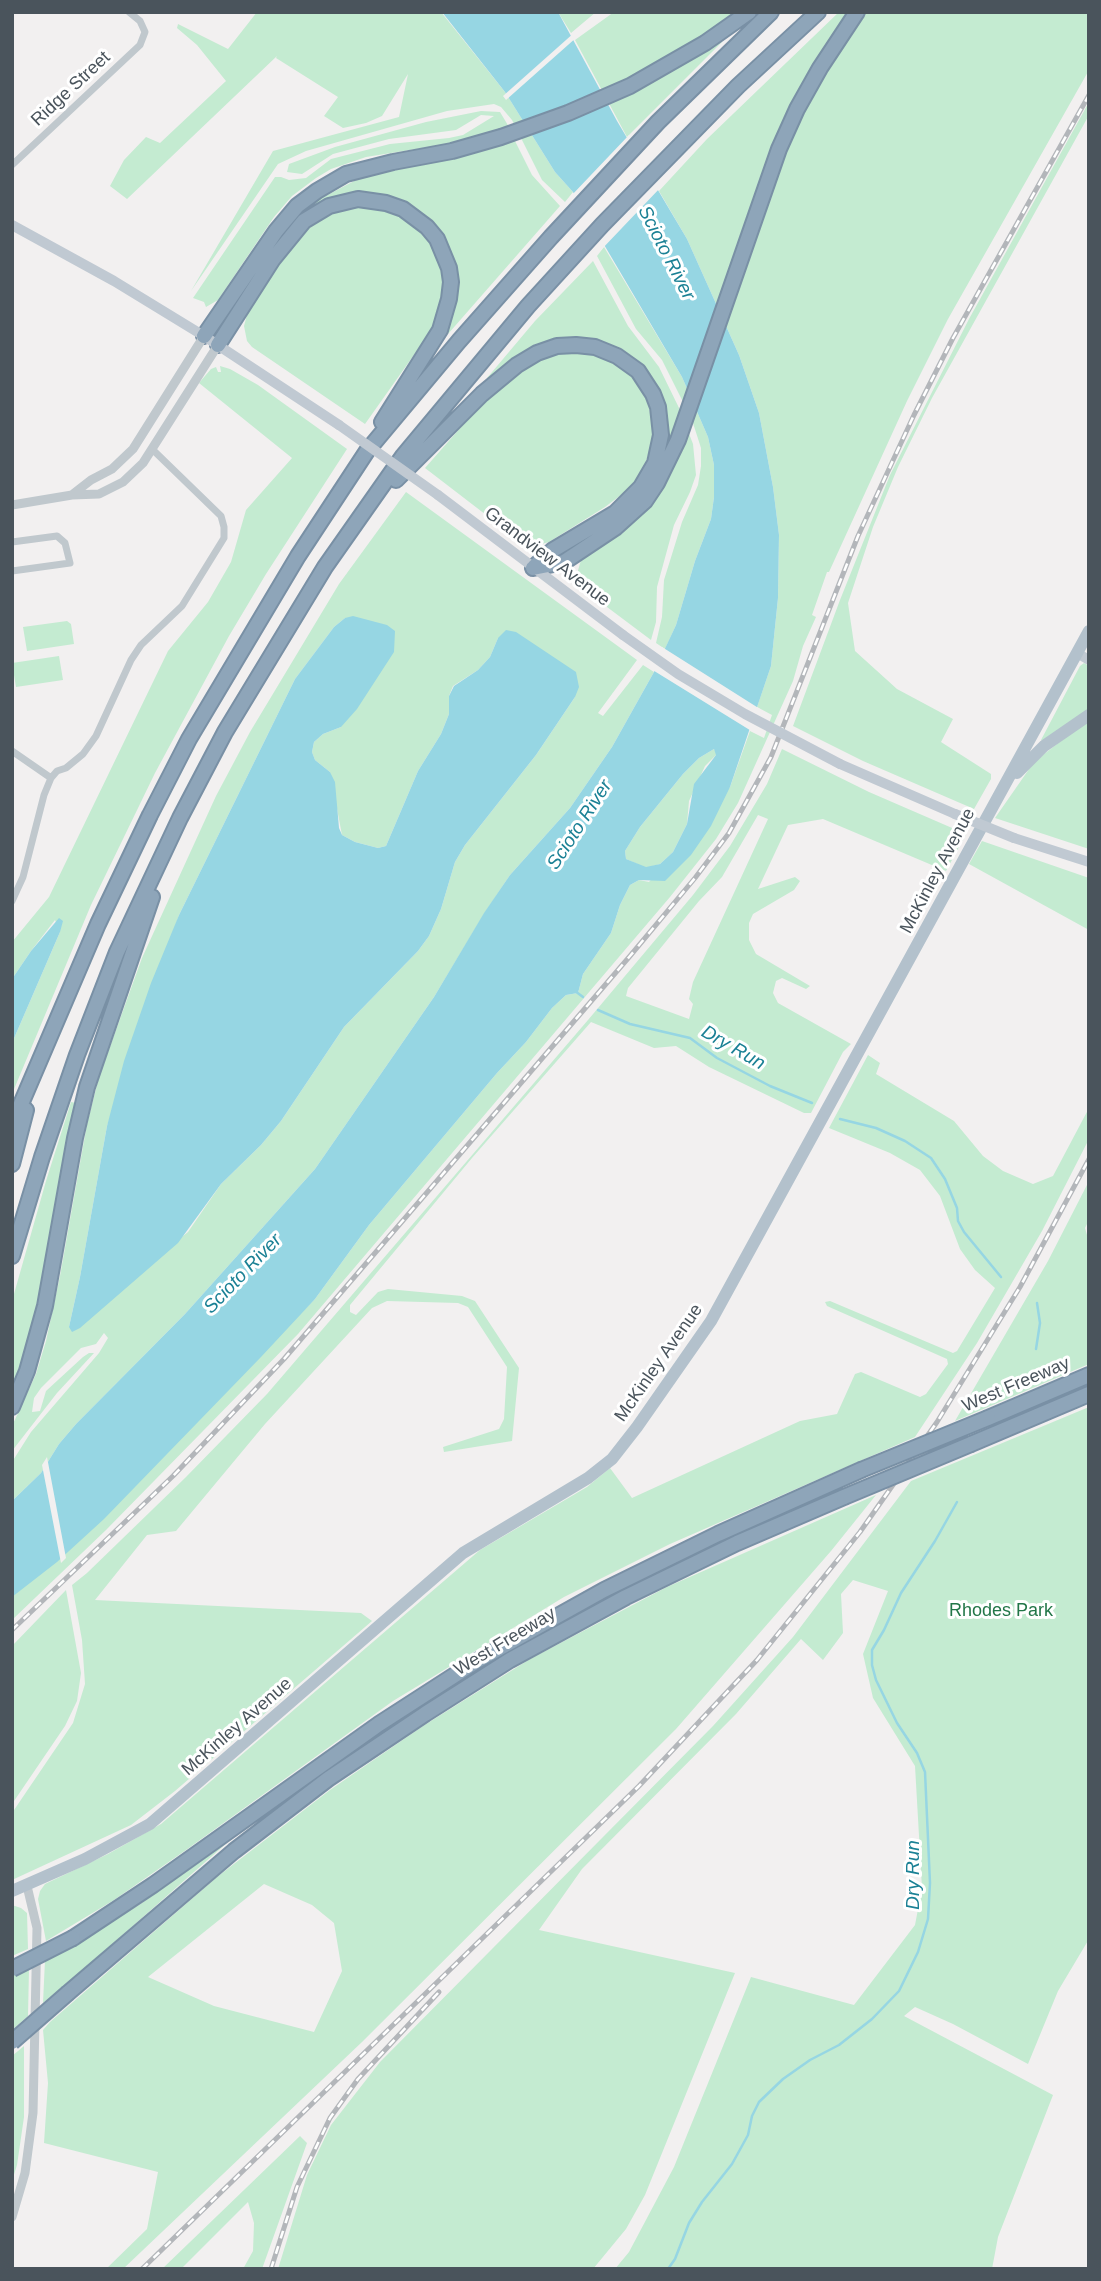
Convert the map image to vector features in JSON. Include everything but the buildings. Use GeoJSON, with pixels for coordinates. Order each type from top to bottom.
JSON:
{"type":"FeatureCollection","features":[{"type":"Feature","properties":{"kind":"highway"},"geometry":{"type":"LineString","coordinates":[[204,336],[276,231],[297,206],[317,191],[346,174],[452,151],[568,113],[630,86],[705,43],[749,12]]}},
{"type":"Feature","properties":{"kind":"highway"},"geometry":{"type":"LineString","coordinates":[[366,451],[451,349],[551,237],[658,122],[771,12]]}},
{"type":"Feature","properties":{"kind":"highway"},"geometry":{"type":"LineString","coordinates":[[12,1256],[77,1055],[117,952],[180,818],[225,732],[366,507],[403,456],[480,361],[567,264],[738,86],[818,12]]}},
{"type":"Feature","properties":{"kind":"highway"},"geometry":{"type":"LineString","coordinates":[[533,568],[564,562],[630,516],[645,501],[657,482],[678,440],[779,149],[820,68],[857,12]]}},
{"type":"Feature","properties":{"kind":"highway"},"geometry":{"type":"LineString","coordinates":[[12,1125],[104,912],[189,739],[290,568],[440,330],[451,282],[444,253],[437,239],[403,209],[386,203],[358,199],[343,201],[304,221],[273,259],[218,345]]}},
{"type":"Feature","properties":{"kind":"highway"},"geometry":{"type":"LineString","coordinates":[[366,507],[409,469],[440,434],[482,394],[517,365],[537,353],[557,346],[576,345],[607,351],[638,371],[653,394],[658,407],[661,435],[655,463],[641,487],[615,513],[553,550],[533,568]]}},
{"type":"Feature","properties":{"kind":"highway"},"geometry":{"type":"LineString","coordinates":[[12,1408],[27,1371],[46,1306],[75,1138],[87,1087],[180,818]]}},
{"type":"Feature","properties":{"kind":"highway"},"geometry":{"type":"LineString","coordinates":[[12,1164],[37,1068]]}},
{"type":"Feature","properties":{"kind":"highway","name":"West Freeway"},"geometry":{"type":"LineString","coordinates":[[12,1969],[73,1938],[153,1885],[379,1724],[475,1662],[604,1590],[718,1534],[1089,1376]]}},
{"type":"Feature","properties":{"kind":"highway","name":"West Freeway"},"geometry":{"type":"LineString","coordinates":[[12,2042],[234,1851],[328,1779],[510,1660],[626,1597],[737,1543],[1089,1394]]}},
{"type":"Feature","properties":{"kind":"main road","name":"Grandview Avenue"},"geometry":{"type":"LineString","coordinates":[[12,225],[114,281],[204,336],[339,425],[438,495],[623,635],[678,674],[745,714],[840,764],[955,814],[1014,838],[1089,862]]}},
{"type":"Feature","properties":{"kind":"main road","name":"McKinley Avenue"},"geometry":{"type":"LineString","coordinates":[[12,1891],[96,1853],[150,1824],[463,1553],[588,1478],[612,1459],[711,1321],[1006,782],[1083,657],[1089,631]]}},
{"type":"Feature","properties":{"kind":"main road"},"geometry":{"type":"LineString","coordinates":[[1006,782],[1044,746],[1089,715]]}},
{"type":"Feature","properties":{"kind":"street","name":"Ridge Street"},"geometry":{"type":"LineString","coordinates":[[12,165],[140,45],[145,32],[140,21],[129,12]]}},
{"type":"Feature","properties":{"kind":"street"},"geometry":{"type":"LineString","coordinates":[[72,495],[91,480],[112,469],[133,449],[204,336]]}},
{"type":"Feature","properties":{"kind":"street"},"geometry":{"type":"LineString","coordinates":[[12,505],[72,495],[99,494],[123,482],[143,463],[218,345]]}},
{"type":"Feature","properties":{"kind":"street"},"geometry":{"type":"LineString","coordinates":[[12,901],[23,877],[44,795],[51,778],[83,754],[96,736],[131,660],[182,606],[224,538],[220,516],[152,449]]}},
{"type":"Feature","properties":{"kind":"street"},"geometry":{"type":"LineString","coordinates":[[12,542],[57,536],[65,543],[70,563],[12,571]]}},
{"type":"Feature","properties":{"kind":"street"},"geometry":{"type":"LineString","coordinates":[[12,751],[51,778]]}},
{"type":"Feature","properties":{"kind":"street"},"geometry":{"type":"LineString","coordinates":[[12,2217],[25,2172],[33,2113],[37,1928],[27,1886]]}},
{"type":"Feature","properties":{"kind":"green space"},"geometry":{"type":"Polygon","coordinates":[[[257,12],[441,12],[505,92],[555,172],[573,192],[565,202],[542,180],[512,120],[501,107],[494,104],[447,111],[306,151],[278,164],[191,291],[273,151],[399,117],[408,74],[382,116],[343,128],[324,116],[338,97],[276,58],[277,56],[127,199],[110,186],[124,160],[146,137],[160,143],[226,81],[197,45],[177,28],[178,24],[228,49],[257,12]]]}},
{"type":"Feature","properties":{"kind":"green space"},"geometry":{"type":"Polygon","coordinates":[[[558,12],[596,12],[571,33],[558,12]]]}},
{"type":"Feature","properties":{"kind":"green space"},"geometry":{"type":"Polygon","coordinates":[[[614,12],[738,12],[689,46],[626,80],[631,92],[720,40],[722,42],[627,137],[575,40],[614,12]]]}},
{"type":"Feature","properties":{"kind":"green space"},"geometry":{"type":"Polygon","coordinates":[[[839,12],[851,12],[818,61],[769,194],[810,98],[866,12],[1089,12],[1089,70],[948,319],[907,401],[827,572],[812,615],[816,617],[803,646],[793,681],[738,803],[716,839],[670,897],[298,1334],[106,1530],[12,1620],[12,1597],[315,1299],[369,1225],[552,1008],[566,995],[578,993],[583,974],[611,933],[630,885],[639,880],[649,882],[730,787],[750,731],[764,738],[772,715],[757,707],[771,666],[778,598],[779,535],[759,413],[739,355],[687,239],[659,191],[707,139],[839,12]]]}},
{"type":"Feature","properties":{"kind":"green space"},"geometry":{"type":"Polygon","coordinates":[[[1089,102],[1089,115],[932,398],[898,467],[873,527],[848,603],[855,651],[897,689],[953,719],[941,742],[991,774],[991,779],[974,809],[863,761],[793,726],[890,475],[969,319],[1089,102]]]}},
{"type":"Feature","properties":{"kind":"green space"},"geometry":{"type":"Polygon","coordinates":[[[481,111],[500,112],[509,127],[460,142],[366,157],[331,169],[316,178],[292,196],[274,217],[218,300],[206,307],[204,302],[193,298],[275,177],[289,180],[306,178],[331,159],[390,144],[463,135],[494,116],[481,115],[456,130],[389,139],[333,154],[302,174],[287,172],[289,164],[335,147],[426,122],[481,111]]]}},
{"type":"Feature","properties":{"kind":"green space"},"geometry":{"type":"Polygon","coordinates":[[[514,139],[532,175],[560,206],[448,334],[445,332],[451,256],[391,199],[303,217],[300,215],[320,199],[356,180],[514,139]]]}},
{"type":"Feature","properties":{"kind":"green space"},"geometry":{"type":"Polygon","coordinates":[[[364,206],[400,214],[415,224],[435,248],[444,273],[439,315],[433,328],[365,424],[252,347],[247,341],[244,326],[248,311],[283,256],[311,224],[335,211],[364,206]]]}},
{"type":"Feature","properties":{"kind":"green space"},"geometry":{"type":"Polygon","coordinates":[[[604,247],[682,377],[708,437],[714,465],[711,519],[676,625],[665,649],[656,643],[662,617],[664,580],[682,522],[698,485],[701,448],[692,420],[662,360],[636,329],[597,256],[604,247]]]}},
{"type":"Feature","properties":{"kind":"green space"},"geometry":{"type":"Polygon","coordinates":[[[593,261],[628,326],[659,367],[681,412],[661,464],[654,388],[583,340],[489,380],[487,378],[535,321],[593,261]]]}},
{"type":"Feature","properties":{"kind":"green space"},"geometry":{"type":"Polygon","coordinates":[[[560,352],[598,354],[619,365],[633,377],[648,401],[653,429],[652,442],[644,468],[629,489],[549,542],[534,546],[520,541],[425,468],[505,382],[535,360],[560,352]]]}},
{"type":"Feature","properties":{"kind":"green space"},"geometry":{"type":"Polygon","coordinates":[[[220,366],[258,385],[347,449],[229,636],[155,773],[91,905],[12,1094],[12,1043],[60,932],[55,920],[12,979],[12,942],[49,897],[168,651],[208,602],[231,562],[246,510],[292,458],[199,383],[211,369],[216,367],[218,372],[221,372],[220,366]]]}},
{"type":"Feature","properties":{"kind":"green space"},"geometry":{"type":"Polygon","coordinates":[[[688,431],[693,444],[696,475],[674,525],[657,587],[656,622],[651,640],[587,592],[577,574],[581,560],[588,553],[657,494],[671,471],[688,431]]]}},
{"type":"Feature","properties":{"kind":"green space"},"geometry":{"type":"Polygon","coordinates":[[[406,492],[637,660],[598,713],[603,716],[643,665],[654,672],[612,747],[570,808],[510,875],[434,997],[315,1169],[185,1314],[76,1424],[59,1444],[41,1473],[12,1501],[12,1462],[31,1432],[99,1353],[108,1338],[104,1333],[96,1344],[81,1348],[41,1388],[34,1398],[32,1412],[40,1411],[46,1391],[83,1357],[94,1353],[57,1393],[12,1451],[12,1426],[36,1374],[46,1341],[87,1124],[99,1077],[142,958],[216,796],[250,732],[339,584],[406,492]],[[345,618],[334,627],[295,679],[179,915],[107,1126],[69,1327],[188,1232],[221,1184],[281,1121],[344,1027],[418,951],[429,936],[441,909],[455,862],[465,845],[536,755],[575,697],[498,638],[490,657],[478,670],[453,686],[449,696],[449,714],[441,734],[418,771],[386,846],[378,848],[355,842],[342,835],[330,772],[315,760],[312,752],[314,742],[323,734],[341,727],[345,618]]]}},
{"type":"Feature","properties":{"kind":"green space"},"geometry":{"type":"Polygon","coordinates":[[[67,621],[71,624],[74,644],[27,651],[23,627],[67,621]]]}},
{"type":"Feature","properties":{"kind":"green space"},"geometry":{"type":"Polygon","coordinates":[[[59,656],[63,680],[16,687],[12,663],[59,656]]]}},
{"type":"Feature","properties":{"kind":"green space"},"geometry":{"type":"Polygon","coordinates":[[[1084,663],[1089,666],[1089,711],[1043,742],[1041,740],[1084,663]]]}},
{"type":"Feature","properties":{"kind":"green space"},"geometry":{"type":"Polygon","coordinates":[[[1089,719],[1089,849],[995,818],[1034,762],[1089,719]]]}},
{"type":"Feature","properties":{"kind":"green space"},"geometry":{"type":"Polygon","coordinates":[[[714,749],[717,754],[705,766],[689,801],[687,824],[673,852],[660,864],[646,868],[626,859],[625,851],[640,827],[683,774],[699,758],[714,749]]]}},
{"type":"Feature","properties":{"kind":"green space"},"geometry":{"type":"Polygon","coordinates":[[[782,749],[869,792],[966,834],[946,871],[823,819],[788,825],[758,889],[795,877],[800,881],[794,890],[753,914],[749,923],[749,940],[756,954],[810,986],[806,989],[782,978],[776,981],[773,993],[778,1003],[851,1044],[843,1052],[811,1113],[804,1113],[709,1067],[676,1046],[654,1048],[591,1022],[472,1158],[350,1305],[350,1312],[356,1315],[378,1292],[388,1289],[462,1296],[475,1301],[519,1368],[512,1441],[444,1452],[443,1447],[499,1429],[504,1419],[507,1367],[468,1307],[458,1303],[387,1301],[372,1308],[265,1424],[176,1531],[147,1535],[95,1600],[361,1613],[372,1621],[175,1791],[131,1825],[12,1880],[12,1813],[73,1723],[85,1684],[82,1640],[72,1585],[186,1477],[267,1394],[693,895],[730,846],[767,784],[782,749]],[[758,815],[722,877],[628,988],[626,996],[689,1019],[693,1004],[689,999],[693,982],[768,819],[758,815]]]}},
{"type":"Feature","properties":{"kind":"green space"},"geometry":{"type":"Polygon","coordinates":[[[982,841],[1089,878],[1089,930],[969,864],[982,841]]]}},
{"type":"Feature","properties":{"kind":"green space"},"geometry":{"type":"Polygon","coordinates":[[[868,1055],[880,1063],[876,1074],[954,1121],[983,1156],[1003,1171],[1033,1184],[1053,1176],[1089,1108],[1089,1139],[1042,1231],[977,1343],[915,1437],[670,1544],[564,1597],[393,1701],[114,1900],[46,1941],[38,1899],[45,1884],[108,1854],[161,1824],[480,1550],[587,1487],[610,1468],[632,1498],[800,1421],[837,1414],[855,1374],[861,1372],[920,1397],[926,1394],[948,1364],[947,1359],[827,1306],[825,1302],[830,1301],[953,1353],[957,1351],[995,1288],[975,1270],[960,1249],[940,1196],[920,1170],[890,1153],[829,1128],[868,1055]]]}},
{"type":"Feature","properties":{"kind":"green space"},"geometry":{"type":"Polygon","coordinates":[[[71,1102],[76,1103],[37,1310],[12,1391],[12,1301],[71,1102]]]}},
{"type":"Feature","properties":{"kind":"green space"},"geometry":{"type":"Polygon","coordinates":[[[1089,1181],[1089,1220],[1085,1228],[1089,1242],[1089,1364],[955,1421],[1048,1261],[1089,1181]]]}},
{"type":"Feature","properties":{"kind":"green space","name":"Rhodes Park"},"geometry":{"type":"Polygon","coordinates":[[[1089,1407],[1089,1939],[1058,1991],[1028,2064],[915,2007],[904,2016],[1053,2095],[998,2237],[992,2269],[615,2269],[629,2252],[674,2167],[751,1977],[854,2005],[915,1925],[922,1888],[915,1766],[873,1698],[863,1654],[888,1591],[853,1580],[841,1594],[843,1633],[823,1660],[801,1639],[736,1714],[582,1869],[539,1930],[735,1973],[645,2195],[626,2229],[593,2269],[278,2269],[307,2175],[331,2125],[380,2062],[713,1726],[793,1637],[911,1481],[1089,1407]]]}},
{"type":"Feature","properties":{"kind":"green space"},"geometry":{"type":"Polygon","coordinates":[[[876,1495],[831,1551],[676,1729],[362,2042],[123,2269],[106,2269],[147,2229],[158,2172],[44,2143],[48,2083],[43,2030],[217,1877],[330,1790],[423,1726],[530,1659],[667,1587],[876,1495]],[[264,1884],[148,1977],[214,2006],[314,2032],[342,1971],[334,1923],[312,1905],[264,1884]]]}},
{"type":"Feature","properties":{"kind":"green space"},"geometry":{"type":"Polygon","coordinates":[[[66,1590],[81,1673],[77,1701],[65,1726],[12,1804],[12,1646],[66,1590]]]}},
{"type":"Feature","properties":{"kind":"green space"},"geometry":{"type":"Polygon","coordinates":[[[228,1842],[43,2003],[45,1960],[139,1905],[228,1842]]]}},
{"type":"Feature","properties":{"kind":"green space"},"geometry":{"type":"Polygon","coordinates":[[[12,1905],[27,1913],[28,1949],[12,1956],[12,1905]]]}},
{"type":"Feature","properties":{"kind":"green space"},"geometry":{"type":"Polygon","coordinates":[[[29,1969],[28,2016],[12,2030],[12,1976],[29,1969]]]}},
{"type":"Feature","properties":{"kind":"green space"},"geometry":{"type":"Polygon","coordinates":[[[24,2046],[24,2117],[12,2181],[12,2056],[24,2046]]]}},
{"type":"Feature","properties":{"kind":"green space"},"geometry":{"type":"Polygon","coordinates":[[[300,2136],[307,2143],[262,2269],[243,2269],[253,2251],[254,2223],[248,2202],[181,2269],[162,2269],[300,2136]]]}},
{"type":"Feature","properties":{"kind":"water","name":"Scioto River"},"geometry":{"type":"Polygon","coordinates":[[[442,12],[558,12],[617,121],[687,239],[739,355],[759,413],[779,535],[778,598],[771,666],[730,787],[711,826],[691,855],[665,881],[639,880],[630,885],[611,933],[583,974],[578,993],[566,995],[552,1008],[369,1225],[315,1299],[104,1519],[57,1562],[12,1597],[12,1501],[41,1473],[59,1444],[76,1424],[185,1314],[315,1169],[434,997],[510,875],[570,808],[612,747],[654,672],[676,625],[711,519],[714,465],[708,437],[682,377],[573,192],[555,172],[505,92],[442,12]],[[714,749],[699,758],[683,774],[640,827],[625,851],[626,859],[646,867],[660,864],[673,852],[687,824],[694,784],[716,755],[714,749]]]}},
{"type":"Feature","properties":{"kind":"water"},"geometry":{"type":"Polygon","coordinates":[[[353,616],[387,625],[395,631],[394,652],[357,709],[341,727],[323,734],[314,742],[312,752],[315,760],[330,772],[335,782],[342,835],[355,842],[378,848],[386,846],[418,771],[441,734],[449,714],[449,696],[454,686],[478,670],[490,657],[498,638],[506,630],[516,632],[576,672],[579,687],[536,755],[465,845],[455,862],[441,909],[429,936],[418,951],[344,1027],[281,1121],[221,1184],[178,1243],[72,1332],[69,1327],[107,1126],[124,1061],[151,983],[179,915],[295,679],[334,627],[345,618],[353,616]]]}},
{"type":"Feature","properties":{"kind":"water"},"geometry":{"type":"Polygon","coordinates":[[[59,918],[63,921],[60,932],[12,1043],[12,979],[59,918]]]}},
{"type":"Feature","properties":{"kind":"pier"},"geometry":{"type":"Polygon","coordinates":[[[575,32],[577,37],[506,100],[503,96],[575,32]]]}},
{"type":"Feature","properties":{"kind":"pier"},"geometry":{"type":"Polygon","coordinates":[[[629,135],[661,187],[601,250],[571,196],[629,135]]]}},
{"type":"Feature","properties":{"kind":"pier"},"geometry":{"type":"Polygon","coordinates":[[[662,647],[760,709],[753,732],[651,669],[662,647]]]}},
{"type":"Feature","properties":{"kind":"pier"},"geometry":{"type":"Polygon","coordinates":[[[47,1457],[66,1558],[61,1563],[42,1465],[47,1457]]]}},
{"type":"Feature","properties":{"kind":"waterway","name":"Dry Run"},"geometry":{"type":"LineString","coordinates":[[575,991],[583,997]]}},
{"type":"Feature","properties":{"kind":"waterway","name":"Dry Run"},"geometry":{"type":"LineString","coordinates":[[598,1010],[630,1024],[690,1038],[717,1058],[770,1086],[812,1103]]}},
{"type":"Feature","properties":{"kind":"waterway","name":"Dry Run"},"geometry":{"type":"LineString","coordinates":[[840,1119],[876,1128],[905,1141],[931,1158],[945,1179],[964,1232],[1001,1277]]}},
{"type":"Feature","properties":{"kind":"waterway","name":"Dry Run"},"geometry":{"type":"LineString","coordinates":[[1036,1349],[1040,1323],[1037,1303]]}},
{"type":"Feature","properties":{"kind":"waterway","name":"Dry Run"},"geometry":{"type":"LineString","coordinates":[[668,2269],[675,2259],[689,2223],[732,2164],[748,2135],[752,2116],[759,2102],[783,2079],[810,2060],[839,2045],[872,2019],[899,1991],[918,1952],[928,1919],[930,1883],[925,1772],[876,1680],[872,1650],[901,1593],[957,1502]]}},
{"type":"Feature","properties":{"kind":"railway"},"geometry":{"type":"LineString","coordinates":[[12,1630],[173,1476],[284,1359],[630,956],[729,833],[771,757],[858,536],[914,415],[953,338],[1089,95]]}},
{"type":"Feature","properties":{"kind":"railway"},"geometry":{"type":"LineString","coordinates":[[142,2269],[639,1786],[757,1660],[860,1532],[937,1422],[1020,1287],[1089,1159]]}},
{"type":"Feature","properties":{"kind":"railway"},"geometry":{"type":"LineString","coordinates":[[271,2269],[297,2187],[330,2118],[358,2079],[439,1992]]}}]}
